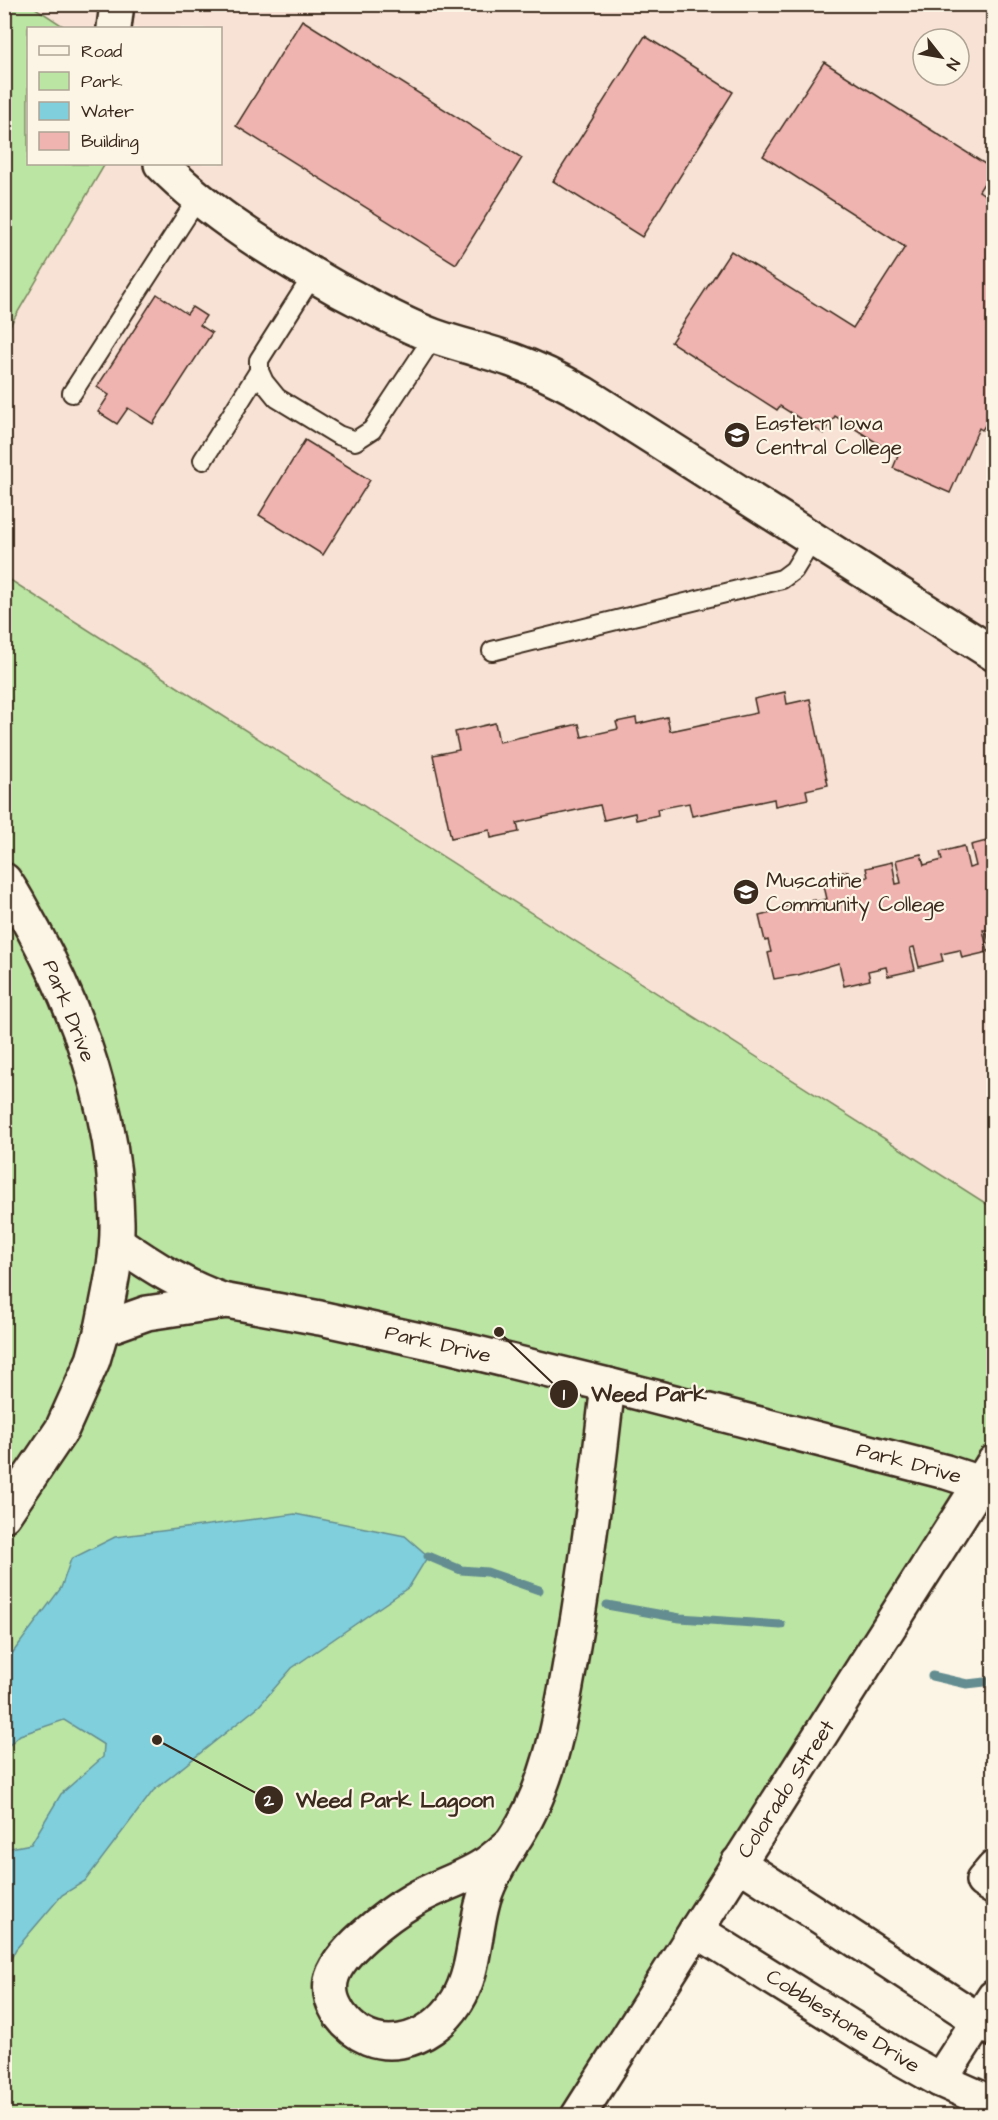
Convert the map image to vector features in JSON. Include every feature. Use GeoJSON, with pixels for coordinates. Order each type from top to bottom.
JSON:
{"type":"FeatureCollection","features":[{"type":"Feature","properties":{"kind":"street"},"geometry":{"type":"LineString","coordinates":[[114,27],[117,4]]}},
{"type":"Feature","properties":{"kind":"street"},"geometry":{"type":"LineString","coordinates":[[162,165],[187,190],[231,223],[313,275],[389,317],[434,336],[513,360],[551,375],[583,393],[993,654]]}},
{"type":"Feature","properties":{"kind":"street","name":"Park Drive"},"geometry":{"type":"LineString","coordinates":[[4,880],[58,975],[87,1050],[102,1102],[115,1176],[117,1242],[102,1329],[93,1360],[62,1428],[4,1515]]}},
{"type":"Feature","properties":{"kind":"street"},"geometry":{"type":"LineString","coordinates":[[117,1242],[161,1273],[197,1291],[227,1301]]}},
{"type":"Feature","properties":{"kind":"street","name":"Park Drive"},"geometry":{"type":"LineString","coordinates":[[102,1329],[147,1313],[227,1301],[321,1318],[608,1384],[935,1469],[987,1473]]}},
{"type":"Feature","properties":{"kind":"street"},"geometry":{"type":"LineString","coordinates":[[511,1844],[486,1864],[450,1884],[414,1899],[369,1932],[343,1956],[332,1978],[330,1995],[347,2024],[378,2042],[397,2042],[421,2036],[440,2021],[457,2001],[466,1979],[482,1903],[493,1877],[526,1821],[551,1757],[561,1717],[587,1562],[608,1384]]}},
{"type":"Feature","properties":{"kind":"street","name":"Colorado Street"},"geometry":{"type":"LineString","coordinates":[[578,2115],[987,1473]]}},
{"type":"Feature","properties":{"kind":"street"},"geometry":{"type":"LineString","coordinates":[[738,1863],[989,2015],[940,2080]]}},
{"type":"Feature","properties":{"kind":"street"},"geometry":{"type":"LineString","coordinates":[[993,1868],[983,1881],[993,1888]]}},
{"type":"Feature","properties":{"kind":"street","name":"Cobblestone Drive"},"geometry":{"type":"LineString","coordinates":[[696,1930],[899,2057],[940,2080],[993,2104]]}},
{"type":"Feature","properties":{"kind":"lane"},"geometry":{"type":"LineString","coordinates":[[72,393],[198,198]]}},
{"type":"Feature","properties":{"kind":"lane"},"geometry":{"type":"LineString","coordinates":[[203,460],[259,371],[260,360],[313,275]]}},
{"type":"Feature","properties":{"kind":"lane"},"geometry":{"type":"LineString","coordinates":[[259,371],[264,382],[277,398],[338,435],[356,441],[372,430],[434,336]]}},
{"type":"Feature","properties":{"kind":"lane"},"geometry":{"type":"LineString","coordinates":[[492,651],[782,579],[794,570],[813,539]]}},
{"type":"Feature","properties":{"kind":"shaded area","name":"Muscatine Community College"},"geometry":{"type":"Polygon","coordinates":[[[31,5],[993,5],[993,1208],[5,576],[5,334],[104,165],[222,165],[222,27],[64,27],[31,5]]]}},
{"type":"Feature","properties":{"kind":"green space"},"geometry":{"type":"Polygon","coordinates":[[[5,4],[31,5],[64,27],[27,27],[27,165],[104,165],[5,334],[5,4]]]}},
{"type":"Feature","properties":{"kind":"green space"},"geometry":{"type":"Polygon","coordinates":[[[4,576],[993,1208],[993,1455],[578,2115],[5,2115],[4,576]]]}},
{"type":"Feature","properties":{"kind":"water"},"geometry":{"type":"Polygon","coordinates":[[[295,1514],[405,1536],[428,1556],[409,1587],[292,1668],[259,1706],[153,1791],[85,1881],[62,1895],[16,1949],[5,1970],[5,1849],[31,1844],[61,1794],[103,1757],[104,1745],[64,1720],[20,1735],[5,1749],[5,1663],[61,1588],[71,1559],[115,1537],[295,1514]]]}},
{"type":"Feature","properties":{"kind":"building"},"geometry":{"type":"Polygon","coordinates":[[[302,20],[522,158],[456,264],[236,126],[302,20]]]}},
{"type":"Feature","properties":{"kind":"building"},"geometry":{"type":"Polygon","coordinates":[[[645,36],[733,92],[642,237],[553,181],[645,36]]]}},
{"type":"Feature","properties":{"kind":"building"},"geometry":{"type":"Polygon","coordinates":[[[824,62],[993,169],[979,191],[994,201],[994,412],[982,430],[979,428],[950,493],[893,468],[898,456],[835,416],[824,434],[780,406],[777,410],[671,342],[731,251],[853,328],[905,247],[763,156],[824,62]]]}},
{"type":"Feature","properties":{"kind":"building"},"geometry":{"type":"Polygon","coordinates":[[[157,294],[187,314],[192,307],[206,316],[200,325],[212,333],[153,424],[128,408],[117,424],[98,412],[109,395],[97,387],[157,294]]]}},
{"type":"Feature","properties":{"kind":"building"},"geometry":{"type":"Polygon","coordinates":[[[305,440],[370,480],[323,555],[259,515],[305,440]]]}},
{"type":"Feature","properties":{"kind":"building"},"geometry":{"type":"Polygon","coordinates":[[[785,692],[787,704],[810,699],[828,785],[806,790],[808,799],[775,806],[774,799],[692,816],[689,803],[657,809],[658,815],[636,820],[635,813],[604,820],[600,805],[517,823],[519,832],[491,838],[490,830],[451,838],[433,755],[459,750],[455,732],[495,723],[499,742],[579,724],[582,737],[618,729],[616,722],[636,718],[637,724],[667,717],[670,731],[757,713],[754,699],[785,692]]]}},
{"type":"Feature","properties":{"kind":"building"},"geometry":{"type":"Polygon","coordinates":[[[994,839],[994,953],[992,953],[986,930],[983,930],[988,952],[962,958],[960,950],[941,954],[943,961],[919,967],[914,947],[910,948],[915,970],[888,976],[886,967],[868,971],[870,980],[844,986],[839,963],[798,975],[774,979],[768,953],[771,952],[768,940],[765,941],[759,916],[784,910],[783,907],[827,899],[822,877],[848,871],[850,881],[868,877],[866,868],[892,862],[896,884],[901,883],[896,860],[921,854],[924,865],[942,860],[940,852],[964,846],[969,868],[976,866],[971,845],[994,839]]]}},
{"type":"Feature","properties":{"kind":"waterway"},"geometry":{"type":"LineString","coordinates":[[428,1556],[461,1570],[487,1572],[539,1590]]}},
{"type":"Feature","properties":{"kind":"waterway"},"geometry":{"type":"LineString","coordinates":[[607,1605],[680,1618],[781,1625]]}},
{"type":"Feature","properties":{"kind":"waterway"},"geometry":{"type":"LineString","coordinates":[[932,1676],[967,1684],[994,1681]]}},
{"type":"Feature","properties":{"kind":"place","name":"Eastern Iowa Central College"},"geometry":{"type":"Point","coordinates":[737,435]}},
{"type":"Feature","properties":{"kind":"place","name":"Muscatine Community College"},"geometry":{"type":"Point","coordinates":[746,892]}},
{"type":"Feature","properties":{"kind":"place","name":"Weed Park"},"geometry":{"type":"Point","coordinates":[499,1332]}},
{"type":"Feature","properties":{"kind":"place","name":"Weed Park Lagoon"},"geometry":{"type":"Point","coordinates":[157,1740]}}]}
